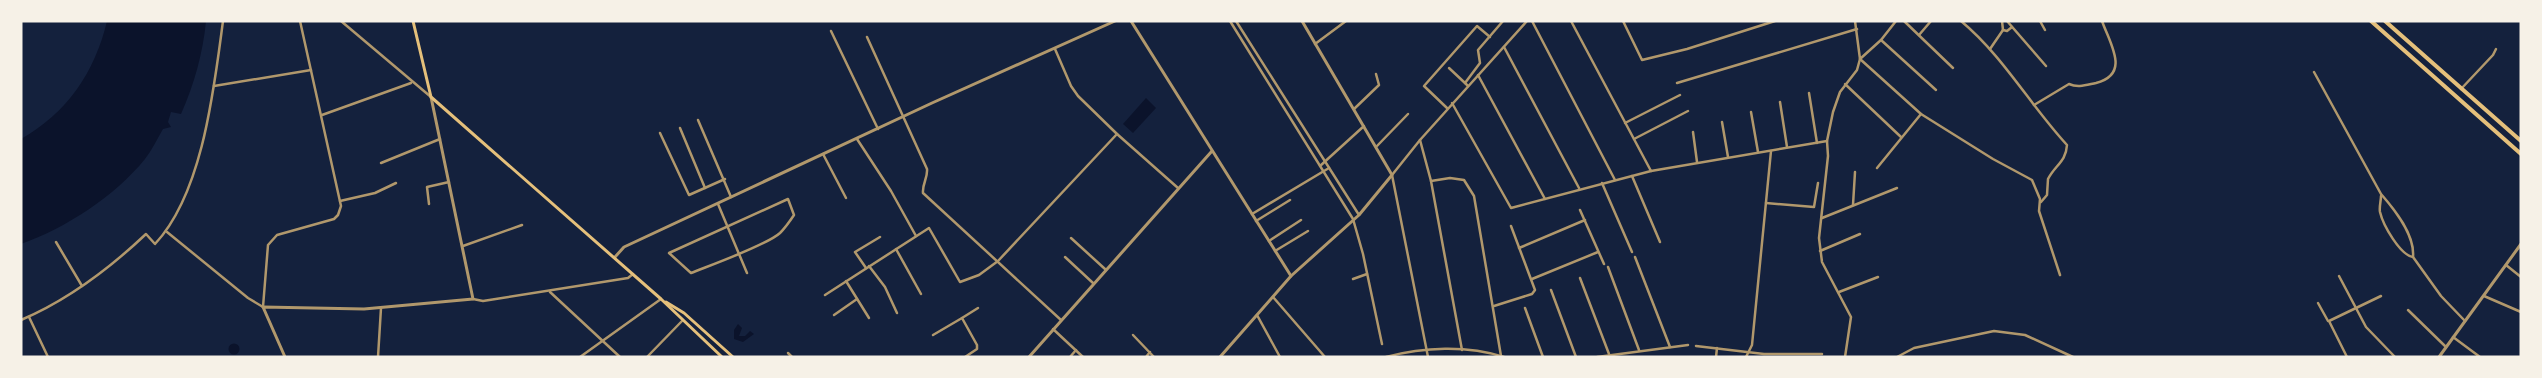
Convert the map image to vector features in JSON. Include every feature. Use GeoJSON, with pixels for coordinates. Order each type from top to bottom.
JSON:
{"type":"FeatureCollection","features":[{"type":"Feature","properties":{"kind":"main road"},"geometry":{"type":"LineString","coordinates":[[414,21],[431,97],[615,257],[722,357]]}},
{"type":"Feature","properties":{"kind":"main road"},"geometry":{"type":"LineString","coordinates":[[2371,21],[2521,154]]}},
{"type":"Feature","properties":{"kind":"main road"},"geometry":{"type":"LineString","coordinates":[[2385,21],[2521,141]]}},
{"type":"Feature","properties":{"kind":"main road"},"geometry":{"type":"LineString","coordinates":[[661,299],[684,313],[733,357]]}},
{"type":"Feature","properties":{"kind":"street"},"geometry":{"type":"LineString","coordinates":[[21,320],[82,286],[114,265],[146,234],[156,244],[166,232],[178,209],[202,145],[223,21]]}},
{"type":"Feature","properties":{"kind":"street"},"geometry":{"type":"LineString","coordinates":[[285,357],[263,307],[268,245],[277,235],[334,219],[338,215],[340,201],[300,21]]}},
{"type":"Feature","properties":{"kind":"street"},"geometry":{"type":"LineString","coordinates":[[341,21],[431,97],[473,299]]}},
{"type":"Feature","properties":{"kind":"street"},"geometry":{"type":"LineString","coordinates":[[615,257],[624,247],[856,138],[1115,21]]}},
{"type":"Feature","properties":{"kind":"street"},"geometry":{"type":"LineString","coordinates":[[1131,21],[1291,276]]}},
{"type":"Feature","properties":{"kind":"street"},"geometry":{"type":"LineString","coordinates":[[1230,21],[1353,219],[1368,274],[1382,344]]}},
{"type":"Feature","properties":{"kind":"street"},"geometry":{"type":"LineString","coordinates":[[1236,21],[1359,215]]}},
{"type":"Feature","properties":{"kind":"street"},"geometry":{"type":"LineString","coordinates":[[1302,21],[1377,146],[1392,175],[1428,357]]}},
{"type":"Feature","properties":{"kind":"street"},"geometry":{"type":"LineString","coordinates":[[1315,44],[1346,21]]}},
{"type":"Feature","properties":{"kind":"street"},"geometry":{"type":"LineString","coordinates":[[1220,357],[1291,276],[1359,215],[1467,84],[1480,63],[1478,50],[1503,21]]}},
{"type":"Feature","properties":{"kind":"street"},"geometry":{"type":"LineString","coordinates":[[1467,84],[1527,21]]}},
{"type":"Feature","properties":{"kind":"street"},"geometry":{"type":"LineString","coordinates":[[1532,21],[1615,180]]}},
{"type":"Feature","properties":{"kind":"street"},"geometry":{"type":"LineString","coordinates":[[1571,21],[1626,122],[1650,171]]}},
{"type":"Feature","properties":{"kind":"street"},"geometry":{"type":"LineString","coordinates":[[1622,21],[1642,60],[1687,49],[1775,21]]}},
{"type":"Feature","properties":{"kind":"street"},"geometry":{"type":"LineString","coordinates":[[1845,357],[1851,317],[1840,292],[1822,262],[1820,251],[1828,156],[1826,140],[1836,101],[1845,84],[1858,70],[1860,60],[1856,21]]}},
{"type":"Feature","properties":{"kind":"street"},"geometry":{"type":"LineString","coordinates":[[1860,60],[1882,40],[1896,21]]}},
{"type":"Feature","properties":{"kind":"street"},"geometry":{"type":"LineString","coordinates":[[1904,21],[1953,68]]}},
{"type":"Feature","properties":{"kind":"street"},"geometry":{"type":"LineString","coordinates":[[1919,35],[1931,21]]}},
{"type":"Feature","properties":{"kind":"street"},"geometry":{"type":"LineString","coordinates":[[1961,21],[1990,49],[2067,145],[2067,155],[2050,174],[2047,195],[2041,202]]}},
{"type":"Feature","properties":{"kind":"street"},"geometry":{"type":"LineString","coordinates":[[1990,49],[2003,30],[2002,21]]}},
{"type":"Feature","properties":{"kind":"street"},"geometry":{"type":"LineString","coordinates":[[2007,21],[2046,66]]}},
{"type":"Feature","properties":{"kind":"street"},"geometry":{"type":"LineString","coordinates":[[2040,21],[2045,30]]}},
{"type":"Feature","properties":{"kind":"street"},"geometry":{"type":"LineString","coordinates":[[2034,105],[2069,84],[2076,87],[2095,83],[2109,78],[2113,74],[2117,60],[2102,21]]}},
{"type":"Feature","properties":{"kind":"street"},"geometry":{"type":"LineString","coordinates":[[1448,108],[1424,86],[1477,26],[1490,37]]}},
{"type":"Feature","properties":{"kind":"street"},"geometry":{"type":"LineString","coordinates":[[2003,30],[2007,31],[2012,27]]}},
{"type":"Feature","properties":{"kind":"street"},"geometry":{"type":"LineString","coordinates":[[1677,83],[1857,29]]}},
{"type":"Feature","properties":{"kind":"street"},"geometry":{"type":"LineString","coordinates":[[831,31],[878,129]]}},
{"type":"Feature","properties":{"kind":"street"},"geometry":{"type":"LineString","coordinates":[[867,37],[927,169],[928,175],[922,187],[923,192],[1060,320]]}},
{"type":"Feature","properties":{"kind":"street"},"geometry":{"type":"LineString","coordinates":[[1882,40],[1936,90]]}},
{"type":"Feature","properties":{"kind":"street"},"geometry":{"type":"LineString","coordinates":[[1504,47],[1580,188]]}},
{"type":"Feature","properties":{"kind":"street"},"geometry":{"type":"LineString","coordinates":[[2461,89],[2493,55],[2496,48]]}},
{"type":"Feature","properties":{"kind":"street"},"geometry":{"type":"LineString","coordinates":[[1055,49],[1071,86],[1117,134],[1178,188]]}},
{"type":"Feature","properties":{"kind":"street"},"geometry":{"type":"LineString","coordinates":[[1860,60],[1921,114],[1992,159],[2032,180],[2037,187],[2041,202],[2039,211],[2060,275]]}},
{"type":"Feature","properties":{"kind":"street"},"geometry":{"type":"LineString","coordinates":[[1449,68],[1467,84]]}},
{"type":"Feature","properties":{"kind":"street"},"geometry":{"type":"LineString","coordinates":[[213,86],[311,70]]}},
{"type":"Feature","properties":{"kind":"street"},"geometry":{"type":"LineString","coordinates":[[2314,72],[2381,194],[2394,209],[2408,234],[2414,250],[2413,258]]}},
{"type":"Feature","properties":{"kind":"street"},"geometry":{"type":"LineString","coordinates":[[1354,109],[1379,85],[1376,74]]}},
{"type":"Feature","properties":{"kind":"street"},"geometry":{"type":"LineString","coordinates":[[1478,74],[1545,199]]}},
{"type":"Feature","properties":{"kind":"street"},"geometry":{"type":"LineString","coordinates":[[322,114],[412,82]]}},
{"type":"Feature","properties":{"kind":"street"},"geometry":{"type":"LineString","coordinates":[[1845,84],[1901,137]]}},
{"type":"Feature","properties":{"kind":"street"},"geometry":{"type":"LineString","coordinates":[[1809,93],[1817,143]]}},
{"type":"Feature","properties":{"kind":"street"},"geometry":{"type":"LineString","coordinates":[[1626,122],[1680,95]]}},
{"type":"Feature","properties":{"kind":"street"},"geometry":{"type":"LineString","coordinates":[[1780,102],[1788,148]]}},
{"type":"Feature","properties":{"kind":"street"},"geometry":{"type":"LineString","coordinates":[[1452,104],[1511,208],[1580,188],[1650,171],[1826,140]]}},
{"type":"Feature","properties":{"kind":"street"},"geometry":{"type":"LineString","coordinates":[[1634,139],[1688,112]]}},
{"type":"Feature","properties":{"kind":"street"},"geometry":{"type":"LineString","coordinates":[[1751,112],[1758,152]]}},
{"type":"Feature","properties":{"kind":"street"},"geometry":{"type":"LineString","coordinates":[[1377,146],[1408,114]]}},
{"type":"Feature","properties":{"kind":"street"},"geometry":{"type":"LineString","coordinates":[[1877,168],[1921,114]]}},
{"type":"Feature","properties":{"kind":"street"},"geometry":{"type":"LineString","coordinates":[[698,120],[732,197]]}},
{"type":"Feature","properties":{"kind":"street"},"geometry":{"type":"LineString","coordinates":[[1722,122],[1728,157]]}},
{"type":"Feature","properties":{"kind":"street"},"geometry":{"type":"LineString","coordinates":[[1320,166],[1326,163],[1364,126]]}},
{"type":"Feature","properties":{"kind":"street"},"geometry":{"type":"LineString","coordinates":[[680,128],[705,188]]}},
{"type":"Feature","properties":{"kind":"street"},"geometry":{"type":"LineString","coordinates":[[1692,132],[1697,162]]}},
{"type":"Feature","properties":{"kind":"street"},"geometry":{"type":"LineString","coordinates":[[660,133],[689,195],[724,179]]}},
{"type":"Feature","properties":{"kind":"street"},"geometry":{"type":"LineString","coordinates":[[825,294],[929,228],[960,282],[979,275],[998,261],[1117,134]]}},
{"type":"Feature","properties":{"kind":"street"},"geometry":{"type":"LineString","coordinates":[[856,138],[891,191],[916,236]]}},
{"type":"Feature","properties":{"kind":"street"},"geometry":{"type":"LineString","coordinates":[[380,162],[440,139]]}},
{"type":"Feature","properties":{"kind":"street"},"geometry":{"type":"LineString","coordinates":[[1420,140],[1425,151],[1462,350]]}},
{"type":"Feature","properties":{"kind":"street"},"geometry":{"type":"LineString","coordinates":[[1746,357],[1752,344],[1771,150]]}},
{"type":"Feature","properties":{"kind":"street"},"geometry":{"type":"LineString","coordinates":[[1029,357],[1105,269],[1212,151]]}},
{"type":"Feature","properties":{"kind":"street"},"geometry":{"type":"LineString","coordinates":[[823,154],[846,198]]}},
{"type":"Feature","properties":{"kind":"street"},"geometry":{"type":"LineString","coordinates":[[1252,214],[1329,168]]}},
{"type":"Feature","properties":{"kind":"street"},"geometry":{"type":"LineString","coordinates":[[1853,205],[1855,172]]}},
{"type":"Feature","properties":{"kind":"street"},"geometry":{"type":"LineString","coordinates":[[1632,176],[1660,242]]}},
{"type":"Feature","properties":{"kind":"street"},"geometry":{"type":"LineString","coordinates":[[1386,357],[1417,349],[1462,350],[1502,356],[1471,190],[1464,180],[1458,178],[1431,181]]}},
{"type":"Feature","properties":{"kind":"street"},"geometry":{"type":"LineString","coordinates":[[429,204],[427,187],[450,182]]}},
{"type":"Feature","properties":{"kind":"street"},"geometry":{"type":"LineString","coordinates":[[340,201],[375,193],[396,183]]}},
{"type":"Feature","properties":{"kind":"street"},"geometry":{"type":"LineString","coordinates":[[1602,183],[1632,252]]}},
{"type":"Feature","properties":{"kind":"street"},"geometry":{"type":"LineString","coordinates":[[1766,203],[1814,207],[1818,183]]}},
{"type":"Feature","properties":{"kind":"street"},"geometry":{"type":"LineString","coordinates":[[1822,218],[1897,188]]}},
{"type":"Feature","properties":{"kind":"street"},"geometry":{"type":"LineString","coordinates":[[2381,194],[2380,212],[2386,227],[2395,241],[2408,256],[2413,258],[2441,296],[2465,320]]}},
{"type":"Feature","properties":{"kind":"street"},"geometry":{"type":"LineString","coordinates":[[788,199],[794,214],[779,234],[692,273],[669,253],[728,227],[788,199]]}},
{"type":"Feature","properties":{"kind":"street"},"geometry":{"type":"LineString","coordinates":[[1256,221],[1290,200]]}},
{"type":"Feature","properties":{"kind":"street"},"geometry":{"type":"LineString","coordinates":[[718,204],[747,273]]}},
{"type":"Feature","properties":{"kind":"street"},"geometry":{"type":"LineString","coordinates":[[1580,210],[1604,264]]}},
{"type":"Feature","properties":{"kind":"street"},"geometry":{"type":"LineString","coordinates":[[1268,241],[1301,220]]}},
{"type":"Feature","properties":{"kind":"street"},"geometry":{"type":"LineString","coordinates":[[1520,248],[1585,220]]}},
{"type":"Feature","properties":{"kind":"street"},"geometry":{"type":"LineString","coordinates":[[463,246],[522,225]]}},
{"type":"Feature","properties":{"kind":"street"},"geometry":{"type":"LineString","coordinates":[[1494,306],[1534,292],[1535,286],[1511,226]]}},
{"type":"Feature","properties":{"kind":"street"},"geometry":{"type":"LineString","coordinates":[[1275,251],[1308,231]]}},
{"type":"Feature","properties":{"kind":"street"},"geometry":{"type":"LineString","coordinates":[[166,232],[248,298],[263,307],[381,308],[473,299],[483,301],[550,292],[628,278],[633,274]]}},
{"type":"Feature","properties":{"kind":"street"},"geometry":{"type":"LineString","coordinates":[[1820,251],[1860,234]]}},
{"type":"Feature","properties":{"kind":"street"},"geometry":{"type":"LineString","coordinates":[[880,237],[855,252],[885,287],[897,313]]}},
{"type":"Feature","properties":{"kind":"street"},"geometry":{"type":"LineString","coordinates":[[1071,238],[1105,269]]}},
{"type":"Feature","properties":{"kind":"street"},"geometry":{"type":"LineString","coordinates":[[56,242],[82,286]]}},
{"type":"Feature","properties":{"kind":"street"},"geometry":{"type":"LineString","coordinates":[[2439,357],[2521,244]]}},
{"type":"Feature","properties":{"kind":"street"},"geometry":{"type":"LineString","coordinates":[[896,249],[921,294]]}},
{"type":"Feature","properties":{"kind":"street"},"geometry":{"type":"LineString","coordinates":[[1532,279],[1598,252]]}},
{"type":"Feature","properties":{"kind":"street"},"geometry":{"type":"LineString","coordinates":[[1065,257],[1093,283]]}},
{"type":"Feature","properties":{"kind":"street"},"geometry":{"type":"LineString","coordinates":[[1635,257],[1670,347]]}},
{"type":"Feature","properties":{"kind":"street"},"geometry":{"type":"LineString","coordinates":[[2506,265],[2521,277]]}},
{"type":"Feature","properties":{"kind":"street"},"geometry":{"type":"LineString","coordinates":[[1608,267],[1639,350]]}},
{"type":"Feature","properties":{"kind":"street"},"geometry":{"type":"LineString","coordinates":[[1353,279],[1368,274]]}},
{"type":"Feature","properties":{"kind":"street"},"geometry":{"type":"LineString","coordinates":[[2338,276],[2366,327],[2395,357]]}},
{"type":"Feature","properties":{"kind":"street"},"geometry":{"type":"LineString","coordinates":[[1840,292],[1878,277]]}},
{"type":"Feature","properties":{"kind":"street"},"geometry":{"type":"LineString","coordinates":[[1580,278],[1609,354]]}},
{"type":"Feature","properties":{"kind":"street"},"geometry":{"type":"LineString","coordinates":[[846,281],[869,318]]}},
{"type":"Feature","properties":{"kind":"street"},"geometry":{"type":"LineString","coordinates":[[1551,290],[1576,357]]}},
{"type":"Feature","properties":{"kind":"street"},"geometry":{"type":"LineString","coordinates":[[550,292],[604,340],[620,357]]}},
{"type":"Feature","properties":{"kind":"street"},"geometry":{"type":"LineString","coordinates":[[2329,321],[2381,296]]}},
{"type":"Feature","properties":{"kind":"street"},"geometry":{"type":"LineString","coordinates":[[2484,296],[2521,312]]}},
{"type":"Feature","properties":{"kind":"street"},"geometry":{"type":"LineString","coordinates":[[1273,297],[1325,357]]}},
{"type":"Feature","properties":{"kind":"street"},"geometry":{"type":"LineString","coordinates":[[580,357],[661,299]]}},
{"type":"Feature","properties":{"kind":"street"},"geometry":{"type":"LineString","coordinates":[[834,315],[857,299]]}},
{"type":"Feature","properties":{"kind":"street"},"geometry":{"type":"LineString","coordinates":[[2318,303],[2347,357]]}},
{"type":"Feature","properties":{"kind":"street"},"geometry":{"type":"LineString","coordinates":[[378,357],[381,308]]}},
{"type":"Feature","properties":{"kind":"street"},"geometry":{"type":"LineString","coordinates":[[933,335],[978,308]]}},
{"type":"Feature","properties":{"kind":"street"},"geometry":{"type":"LineString","coordinates":[[1525,308],[1544,357]]}},
{"type":"Feature","properties":{"kind":"street"},"geometry":{"type":"LineString","coordinates":[[2408,310],[2446,347]]}},
{"type":"Feature","properties":{"kind":"street"},"geometry":{"type":"LineString","coordinates":[[1258,315],[1279,356]]}},
{"type":"Feature","properties":{"kind":"street"},"geometry":{"type":"LineString","coordinates":[[29,317],[48,357]]}},
{"type":"Feature","properties":{"kind":"street"},"geometry":{"type":"LineString","coordinates":[[962,318],[977,345],[976,349],[965,357]]}},
{"type":"Feature","properties":{"kind":"street"},"geometry":{"type":"LineString","coordinates":[[647,357],[682,321]]}},
{"type":"Feature","properties":{"kind":"street"},"geometry":{"type":"LineString","coordinates":[[1053,329],[1083,357]]}},
{"type":"Feature","properties":{"kind":"street"},"geometry":{"type":"LineString","coordinates":[[1898,357],[1914,348],[1994,331],[2025,336],[2073,357]]}},
{"type":"Feature","properties":{"kind":"street"},"geometry":{"type":"LineString","coordinates":[[1133,335],[1154,357]]}},
{"type":"Feature","properties":{"kind":"street"},"geometry":{"type":"LineString","coordinates":[[2453,337],[2480,357]]}},
{"type":"Feature","properties":{"kind":"street"},"geometry":{"type":"LineString","coordinates":[[1597,357],[1688,345]]}},
{"type":"Feature","properties":{"kind":"street"},"geometry":{"type":"LineString","coordinates":[[1696,346],[1748,352],[1764,356],[1822,354]]}},
{"type":"Feature","properties":{"kind":"street"},"geometry":{"type":"LineString","coordinates":[[1716,357],[1717,348]]}},
{"type":"Feature","properties":{"kind":"street"},"geometry":{"type":"LineString","coordinates":[[1070,357],[1076,350]]}},
{"type":"Feature","properties":{"kind":"street"},"geometry":{"type":"LineString","coordinates":[[1146,357],[1150,352]]}},
{"type":"Feature","properties":{"kind":"street"},"geometry":{"type":"LineString","coordinates":[[788,353],[792,357]]}},
{"type":"Feature","properties":{"kind":"water"},"geometry":{"type":"Polygon","coordinates":[[[107,21],[206,21],[200,57],[186,103],[181,114],[171,112],[168,122],[171,127],[163,129],[145,159],[119,186],[72,220],[21,244],[21,139],[52,117],[77,89],[95,57],[107,21]]]}},
{"type":"Feature","properties":{"kind":"water"},"geometry":{"type":"Polygon","coordinates":[[[1146,98],[1156,108],[1133,133],[1123,124],[1146,98]]]}},
{"type":"Feature","properties":{"kind":"water"},"geometry":{"type":"Polygon","coordinates":[[[738,324],[742,328],[739,336],[745,336],[750,331],[754,334],[743,342],[734,339],[734,330],[738,324]]]}},
{"type":"Feature","properties":{"kind":"water"},"geometry":{"type":"Polygon","coordinates":[[[232,344],[236,344],[239,349],[238,353],[232,354],[229,351],[229,347],[232,344]]]}}]}
